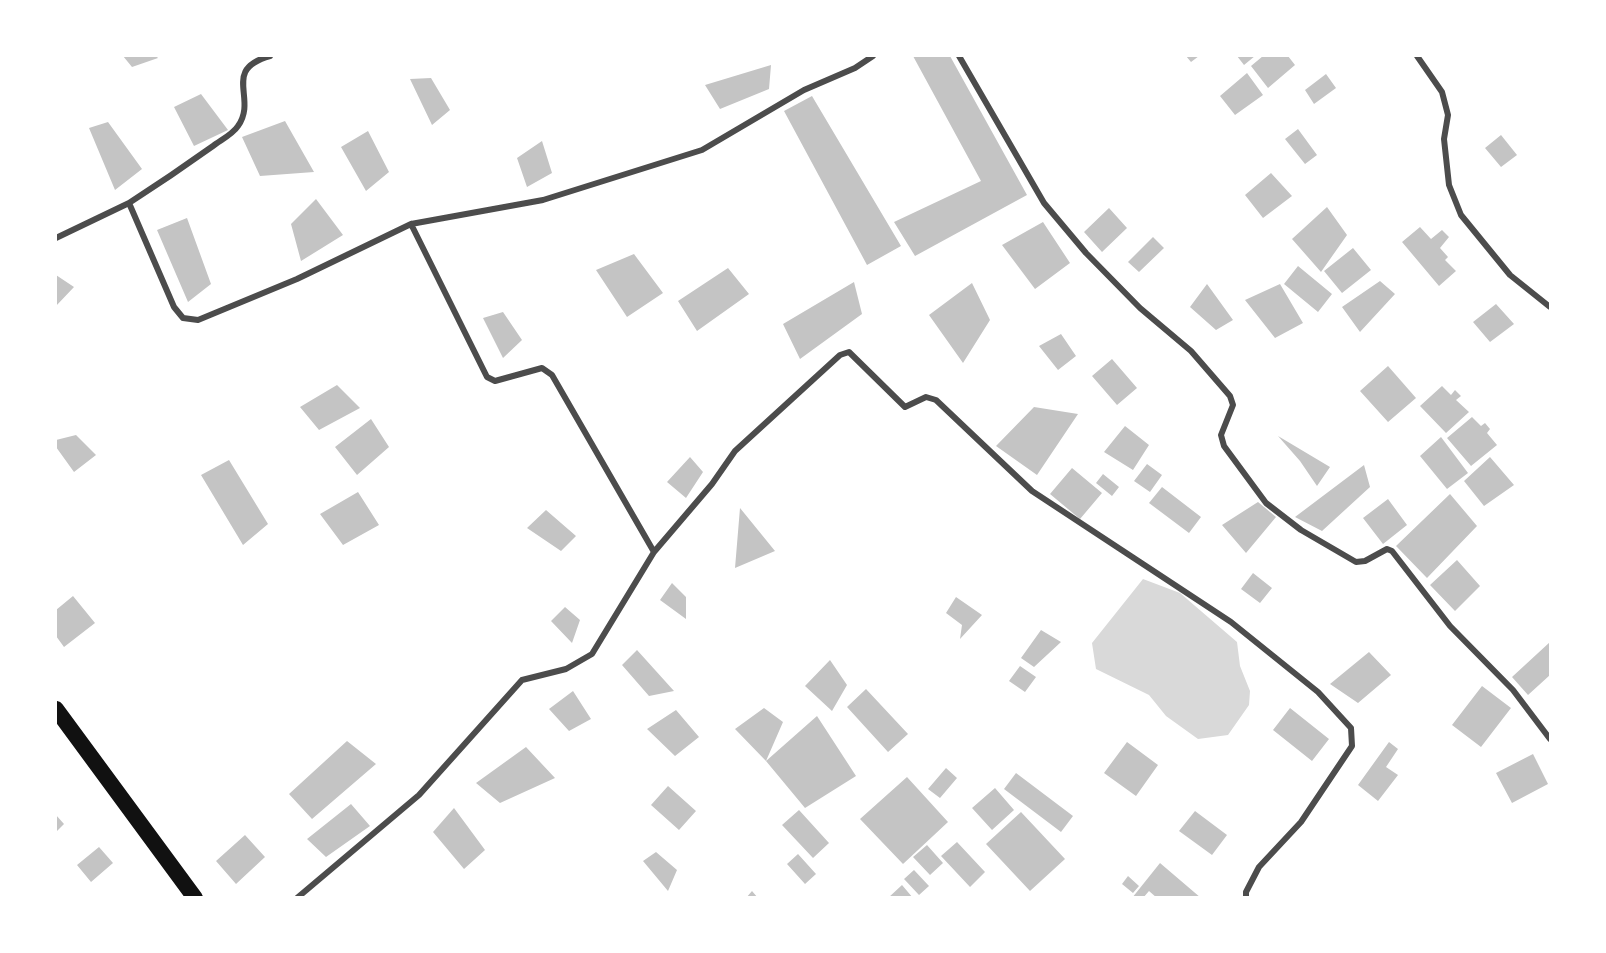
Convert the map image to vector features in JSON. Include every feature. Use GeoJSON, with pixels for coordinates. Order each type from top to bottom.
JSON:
{"type":"FeatureCollection","features":[{"type":"Feature","properties":{"kind":"highway"},"geometry":{"type":"LineString","coordinates":[[56,709],[195,897]]}},
{"type":"Feature","properties":{"kind":"street"},"geometry":{"type":"LineString","coordinates":[[56,238],[129,203],[179,171],[239,126],[243,112],[243,75],[254,60],[270,56]]}},
{"type":"Feature","properties":{"kind":"street"},"geometry":{"type":"LineString","coordinates":[[129,203],[174,307],[183,318],[198,320],[297,279],[411,224],[543,200],[702,150],[804,90],[855,68],[873,56]]}},
{"type":"Feature","properties":{"kind":"street"},"geometry":{"type":"LineString","coordinates":[[959,56],[1044,203],[1086,253],[1140,308],[1191,351],[1230,396],[1233,405],[1221,435],[1224,446],[1266,503],[1301,530],[1356,562],[1365,561],[1387,549],[1392,551],[1450,626],[1513,690],[1551,739]]}},
{"type":"Feature","properties":{"kind":"street"},"geometry":{"type":"LineString","coordinates":[[1417,56],[1442,92],[1448,116],[1444,139],[1449,185],[1461,215],[1510,275],[1551,307]]}},
{"type":"Feature","properties":{"kind":"street"},"geometry":{"type":"LineString","coordinates":[[411,224],[487,377],[495,381],[542,368],[552,375],[654,552]]}},
{"type":"Feature","properties":{"kind":"street"},"geometry":{"type":"LineString","coordinates":[[297,897],[419,795],[522,680],[566,669],[592,654],[654,552],[711,484],[735,451],[840,355],[849,352],[905,407],[926,397],[936,400],[1032,491],[1231,622],[1318,692],[1351,728],[1352,746],[1301,822],[1259,867],[1246,897]]}},
{"type":"Feature","properties":{"kind":"shaded area"},"geometry":{"type":"Polygon","coordinates":[[[1143,579],[1180,593],[1237,642],[1240,666],[1250,691],[1249,705],[1228,735],[1198,739],[1166,716],[1149,695],[1096,669],[1092,643],[1143,579]]]}},
{"type":"Feature","properties":{"kind":"building"},"geometry":{"type":"Polygon","coordinates":[[[123,56],[156,56],[158,58],[132,67],[123,56]]]}},
{"type":"Feature","properties":{"kind":"building"},"geometry":{"type":"Polygon","coordinates":[[[913,56],[950,56],[1027,195],[915,256],[894,222],[981,181],[913,56]]]}},
{"type":"Feature","properties":{"kind":"building"},"geometry":{"type":"Polygon","coordinates":[[[1186,56],[1199,56],[1191,62],[1186,56]]]}},
{"type":"Feature","properties":{"kind":"building"},"geometry":{"type":"Polygon","coordinates":[[[1237,56],[1255,56],[1244,65],[1237,56]]]}},
{"type":"Feature","properties":{"kind":"building"},"geometry":{"type":"Polygon","coordinates":[[[1263,56],[1288,56],[1295,65],[1268,88],[1251,66],[1263,56]]]}},
{"type":"Feature","properties":{"kind":"building"},"geometry":{"type":"Polygon","coordinates":[[[771,65],[769,89],[720,109],[705,85],[771,65]]]}},
{"type":"Feature","properties":{"kind":"building"},"geometry":{"type":"Polygon","coordinates":[[[1247,73],[1263,95],[1235,115],[1220,96],[1247,73]]]}},
{"type":"Feature","properties":{"kind":"building"},"geometry":{"type":"Polygon","coordinates":[[[1326,74],[1336,88],[1314,104],[1305,90],[1326,74]]]}},
{"type":"Feature","properties":{"kind":"building"},"geometry":{"type":"Polygon","coordinates":[[[431,78],[450,110],[432,125],[410,79],[431,78]]]}},
{"type":"Feature","properties":{"kind":"building"},"geometry":{"type":"Polygon","coordinates":[[[201,94],[228,130],[194,146],[174,107],[201,94]]]}},
{"type":"Feature","properties":{"kind":"building"},"geometry":{"type":"Polygon","coordinates":[[[812,96],[901,246],[867,265],[784,111],[812,96]]]}},
{"type":"Feature","properties":{"kind":"building"},"geometry":{"type":"Polygon","coordinates":[[[285,121],[314,172],[260,176],[242,137],[285,121]]]}},
{"type":"Feature","properties":{"kind":"building"},"geometry":{"type":"Polygon","coordinates":[[[108,122],[142,169],[115,190],[89,128],[108,122]]]}},
{"type":"Feature","properties":{"kind":"building"},"geometry":{"type":"Polygon","coordinates":[[[1298,129],[1317,155],[1305,164],[1285,139],[1298,129]]]}},
{"type":"Feature","properties":{"kind":"building"},"geometry":{"type":"Polygon","coordinates":[[[368,131],[389,172],[366,191],[341,147],[368,131]]]}},
{"type":"Feature","properties":{"kind":"building"},"geometry":{"type":"Polygon","coordinates":[[[1501,135],[1517,155],[1501,167],[1485,148],[1501,135]]]}},
{"type":"Feature","properties":{"kind":"building"},"geometry":{"type":"Polygon","coordinates":[[[542,141],[552,173],[527,187],[517,158],[542,141]]]}},
{"type":"Feature","properties":{"kind":"building"},"geometry":{"type":"Polygon","coordinates":[[[1271,173],[1292,196],[1263,218],[1245,195],[1271,173]]]}},
{"type":"Feature","properties":{"kind":"building"},"geometry":{"type":"Polygon","coordinates":[[[316,199],[343,235],[301,261],[291,224],[316,199]]]}},
{"type":"Feature","properties":{"kind":"building"},"geometry":{"type":"Polygon","coordinates":[[[1327,207],[1347,235],[1321,272],[1292,239],[1327,207]]]}},
{"type":"Feature","properties":{"kind":"building"},"geometry":{"type":"Polygon","coordinates":[[[1109,208],[1127,228],[1102,252],[1084,232],[1109,208]]]}},
{"type":"Feature","properties":{"kind":"building"},"geometry":{"type":"Polygon","coordinates":[[[187,218],[211,284],[188,302],[157,230],[187,218]]]}},
{"type":"Feature","properties":{"kind":"building"},"geometry":{"type":"Polygon","coordinates":[[[1043,222],[1070,263],[1035,289],[1002,245],[1043,222]]]}},
{"type":"Feature","properties":{"kind":"building"},"geometry":{"type":"Polygon","coordinates":[[[1420,227],[1431,239],[1442,230],[1449,237],[1440,248],[1448,257],[1445,260],[1456,271],[1439,286],[1402,242],[1420,227]]]}},
{"type":"Feature","properties":{"kind":"building"},"geometry":{"type":"Polygon","coordinates":[[[1153,237],[1164,248],[1139,272],[1128,262],[1153,237]]]}},
{"type":"Feature","properties":{"kind":"building"},"geometry":{"type":"Polygon","coordinates":[[[1353,248],[1371,270],[1342,293],[1324,271],[1353,248]]]}},
{"type":"Feature","properties":{"kind":"building"},"geometry":{"type":"Polygon","coordinates":[[[634,254],[663,293],[627,317],[596,270],[634,254]]]}},
{"type":"Feature","properties":{"kind":"building"},"geometry":{"type":"Polygon","coordinates":[[[1298,266],[1332,294],[1318,312],[1284,284],[1298,266]]]}},
{"type":"Feature","properties":{"kind":"building"},"geometry":{"type":"Polygon","coordinates":[[[728,268],[749,294],[697,331],[678,301],[728,268]]]}},
{"type":"Feature","properties":{"kind":"building"},"geometry":{"type":"Polygon","coordinates":[[[56,275],[74,287],[56,306],[56,275]]]}},
{"type":"Feature","properties":{"kind":"building"},"geometry":{"type":"Polygon","coordinates":[[[1380,281],[1395,294],[1360,332],[1342,307],[1380,281]]]}},
{"type":"Feature","properties":{"kind":"building"},"geometry":{"type":"Polygon","coordinates":[[[854,282],[862,314],[800,359],[783,324],[854,282]]]}},
{"type":"Feature","properties":{"kind":"building"},"geometry":{"type":"Polygon","coordinates":[[[972,283],[990,320],[963,363],[929,315],[972,283]]]}},
{"type":"Feature","properties":{"kind":"building"},"geometry":{"type":"Polygon","coordinates":[[[1207,284],[1233,320],[1216,330],[1190,307],[1207,284]]]}},
{"type":"Feature","properties":{"kind":"building"},"geometry":{"type":"Polygon","coordinates":[[[1280,284],[1303,323],[1275,338],[1245,300],[1280,284]]]}},
{"type":"Feature","properties":{"kind":"building"},"geometry":{"type":"Polygon","coordinates":[[[1496,304],[1514,324],[1490,342],[1473,322],[1496,304]]]}},
{"type":"Feature","properties":{"kind":"building"},"geometry":{"type":"Polygon","coordinates":[[[503,312],[522,340],[503,358],[483,318],[503,312]]]}},
{"type":"Feature","properties":{"kind":"building"},"geometry":{"type":"Polygon","coordinates":[[[1061,334],[1076,356],[1058,370],[1039,346],[1061,334]]]}},
{"type":"Feature","properties":{"kind":"building"},"geometry":{"type":"Polygon","coordinates":[[[1112,359],[1137,388],[1117,405],[1092,376],[1112,359]]]}},
{"type":"Feature","properties":{"kind":"building"},"geometry":{"type":"Polygon","coordinates":[[[1388,366],[1416,398],[1388,422],[1360,391],[1388,366]]]}},
{"type":"Feature","properties":{"kind":"building"},"geometry":{"type":"Polygon","coordinates":[[[337,385],[360,408],[319,430],[300,407],[337,385]]]}},
{"type":"Feature","properties":{"kind":"building"},"geometry":{"type":"Polygon","coordinates":[[[1442,386],[1451,395],[1455,390],[1461,396],[1456,400],[1469,412],[1446,433],[1420,406],[1442,386]]]}},
{"type":"Feature","properties":{"kind":"building"},"geometry":{"type":"Polygon","coordinates":[[[1034,407],[1078,414],[1037,475],[996,446],[1034,407]]]}},
{"type":"Feature","properties":{"kind":"building"},"geometry":{"type":"Polygon","coordinates":[[[1472,417],[1481,426],[1485,423],[1490,429],[1487,433],[1497,445],[1471,466],[1447,438],[1472,417]]]}},
{"type":"Feature","properties":{"kind":"building"},"geometry":{"type":"Polygon","coordinates":[[[371,419],[389,447],[357,475],[335,447],[371,419]]]}},
{"type":"Feature","properties":{"kind":"building"},"geometry":{"type":"Polygon","coordinates":[[[1125,426],[1149,445],[1133,470],[1104,452],[1125,426]]]}},
{"type":"Feature","properties":{"kind":"building"},"geometry":{"type":"Polygon","coordinates":[[[76,435],[96,455],[74,472],[56,447],[56,440],[76,435]]]}},
{"type":"Feature","properties":{"kind":"building"},"geometry":{"type":"Polygon","coordinates":[[[1278,436],[1330,467],[1317,486],[1300,461],[1278,436]]]}},
{"type":"Feature","properties":{"kind":"building"},"geometry":{"type":"Polygon","coordinates":[[[1441,437],[1468,473],[1447,489],[1420,456],[1441,437]]]}},
{"type":"Feature","properties":{"kind":"building"},"geometry":{"type":"Polygon","coordinates":[[[690,457],[703,472],[686,498],[667,482],[690,457]]]}},
{"type":"Feature","properties":{"kind":"building"},"geometry":{"type":"Polygon","coordinates":[[[1490,457],[1514,485],[1484,506],[1464,481],[1490,457]]]}},
{"type":"Feature","properties":{"kind":"building"},"geometry":{"type":"Polygon","coordinates":[[[229,460],[268,524],[243,545],[201,475],[229,460]]]}},
{"type":"Feature","properties":{"kind":"building"},"geometry":{"type":"Polygon","coordinates":[[[1147,464],[1162,475],[1150,492],[1134,481],[1147,464]]]}},
{"type":"Feature","properties":{"kind":"building"},"geometry":{"type":"Polygon","coordinates":[[[1364,465],[1370,487],[1322,531],[1295,517],[1364,465]]]}},
{"type":"Feature","properties":{"kind":"building"},"geometry":{"type":"Polygon","coordinates":[[[1072,468],[1102,493],[1080,519],[1050,494],[1072,468]]]}},
{"type":"Feature","properties":{"kind":"building"},"geometry":{"type":"Polygon","coordinates":[[[1103,474],[1119,487],[1112,496],[1096,483],[1103,474]]]}},
{"type":"Feature","properties":{"kind":"building"},"geometry":{"type":"Polygon","coordinates":[[[1162,487],[1201,517],[1189,533],[1149,503],[1162,487]]]}},
{"type":"Feature","properties":{"kind":"building"},"geometry":{"type":"Polygon","coordinates":[[[358,492],[379,525],[343,545],[320,514],[358,492]]]}},
{"type":"Feature","properties":{"kind":"building"},"geometry":{"type":"Polygon","coordinates":[[[1450,494],[1477,526],[1427,578],[1396,546],[1450,494]]]}},
{"type":"Feature","properties":{"kind":"building"},"geometry":{"type":"Polygon","coordinates":[[[1388,499],[1407,525],[1383,544],[1363,518],[1388,499]]]}},
{"type":"Feature","properties":{"kind":"building"},"geometry":{"type":"Polygon","coordinates":[[[1258,502],[1276,517],[1246,553],[1222,525],[1258,502]]]}},
{"type":"Feature","properties":{"kind":"building"},"geometry":{"type":"Polygon","coordinates":[[[740,508],[775,551],[735,568],[740,508]]]}},
{"type":"Feature","properties":{"kind":"building"},"geometry":{"type":"Polygon","coordinates":[[[546,510],[576,536],[561,551],[527,528],[546,510]]]}},
{"type":"Feature","properties":{"kind":"building"},"geometry":{"type":"Polygon","coordinates":[[[1457,560],[1480,586],[1455,611],[1430,585],[1457,560]]]}},
{"type":"Feature","properties":{"kind":"building"},"geometry":{"type":"Polygon","coordinates":[[[1253,573],[1272,588],[1260,603],[1241,589],[1253,573]]]}},
{"type":"Feature","properties":{"kind":"building"},"geometry":{"type":"Polygon","coordinates":[[[672,583],[686,597],[686,619],[660,600],[672,583]]]}},
{"type":"Feature","properties":{"kind":"building"},"geometry":{"type":"Polygon","coordinates":[[[73,596],[95,623],[64,647],[56,636],[56,610],[73,596]]]}},
{"type":"Feature","properties":{"kind":"building"},"geometry":{"type":"Polygon","coordinates":[[[956,597],[982,615],[960,639],[962,625],[946,613],[956,597]]]}},
{"type":"Feature","properties":{"kind":"building"},"geometry":{"type":"Polygon","coordinates":[[[565,607],[580,620],[572,643],[551,621],[565,607]]]}},
{"type":"Feature","properties":{"kind":"building"},"geometry":{"type":"Polygon","coordinates":[[[1041,630],[1061,642],[1034,667],[1021,658],[1041,630]]]}},
{"type":"Feature","properties":{"kind":"building"},"geometry":{"type":"Polygon","coordinates":[[[1550,642],[1550,675],[1528,695],[1512,677],[1550,642]]]}},
{"type":"Feature","properties":{"kind":"building"},"geometry":{"type":"Polygon","coordinates":[[[637,650],[674,691],[649,696],[622,665],[637,650]]]}},
{"type":"Feature","properties":{"kind":"building"},"geometry":{"type":"Polygon","coordinates":[[[1369,652],[1391,675],[1358,703],[1330,684],[1369,652]]]}},
{"type":"Feature","properties":{"kind":"building"},"geometry":{"type":"Polygon","coordinates":[[[830,660],[847,685],[832,711],[805,686],[830,660]]]}},
{"type":"Feature","properties":{"kind":"building"},"geometry":{"type":"Polygon","coordinates":[[[1020,666],[1036,677],[1025,692],[1009,681],[1020,666]]]}},
{"type":"Feature","properties":{"kind":"building"},"geometry":{"type":"Polygon","coordinates":[[[1482,686],[1511,708],[1481,747],[1452,725],[1482,686]]]}},
{"type":"Feature","properties":{"kind":"building"},"geometry":{"type":"Polygon","coordinates":[[[866,689],[908,734],[888,752],[847,707],[866,689]]]}},
{"type":"Feature","properties":{"kind":"building"},"geometry":{"type":"Polygon","coordinates":[[[573,691],[591,719],[569,731],[549,709],[573,691]]]}},
{"type":"Feature","properties":{"kind":"building"},"geometry":{"type":"Polygon","coordinates":[[[764,708],[783,722],[766,761],[735,729],[764,708]]]}},
{"type":"Feature","properties":{"kind":"building"},"geometry":{"type":"Polygon","coordinates":[[[1290,708],[1329,739],[1312,761],[1273,730],[1290,708]]]}},
{"type":"Feature","properties":{"kind":"building"},"geometry":{"type":"Polygon","coordinates":[[[676,710],[699,737],[675,756],[647,729],[676,710]]]}},
{"type":"Feature","properties":{"kind":"building"},"geometry":{"type":"Polygon","coordinates":[[[817,716],[856,776],[805,808],[766,761],[817,716]]]}},
{"type":"Feature","properties":{"kind":"building"},"geometry":{"type":"Polygon","coordinates":[[[347,741],[376,764],[312,819],[289,794],[347,741]]]}},
{"type":"Feature","properties":{"kind":"building"},"geometry":{"type":"Polygon","coordinates":[[[1127,742],[1158,765],[1136,796],[1104,773],[1127,742]]]}},
{"type":"Feature","properties":{"kind":"building"},"geometry":{"type":"Polygon","coordinates":[[[1389,742],[1398,749],[1386,767],[1398,775],[1378,801],[1358,785],[1389,742]]]}},
{"type":"Feature","properties":{"kind":"building"},"geometry":{"type":"Polygon","coordinates":[[[526,747],[555,778],[500,803],[476,783],[526,747]]]}},
{"type":"Feature","properties":{"kind":"building"},"geometry":{"type":"Polygon","coordinates":[[[1533,754],[1548,784],[1512,803],[1496,773],[1533,754]]]}},
{"type":"Feature","properties":{"kind":"building"},"geometry":{"type":"Polygon","coordinates":[[[946,768],[957,778],[940,798],[928,789],[946,768]]]}},
{"type":"Feature","properties":{"kind":"building"},"geometry":{"type":"Polygon","coordinates":[[[1016,773],[1073,816],[1061,832],[1004,789],[1016,773]]]}},
{"type":"Feature","properties":{"kind":"building"},"geometry":{"type":"Polygon","coordinates":[[[907,777],[948,822],[903,864],[860,819],[907,777]]]}},
{"type":"Feature","properties":{"kind":"building"},"geometry":{"type":"Polygon","coordinates":[[[668,786],[696,811],[679,830],[651,805],[668,786]]]}},
{"type":"Feature","properties":{"kind":"building"},"geometry":{"type":"Polygon","coordinates":[[[995,788],[1014,810],[992,830],[972,808],[995,788]]]}},
{"type":"Feature","properties":{"kind":"building"},"geometry":{"type":"Polygon","coordinates":[[[351,804],[370,826],[326,857],[307,839],[351,804]]]}},
{"type":"Feature","properties":{"kind":"building"},"geometry":{"type":"Polygon","coordinates":[[[454,808],[485,850],[464,869],[433,832],[454,808]]]}},
{"type":"Feature","properties":{"kind":"building"},"geometry":{"type":"Polygon","coordinates":[[[799,810],[829,843],[813,858],[782,825],[799,810]]]}},
{"type":"Feature","properties":{"kind":"building"},"geometry":{"type":"Polygon","coordinates":[[[1195,811],[1227,835],[1212,855],[1179,831],[1195,811]]]}},
{"type":"Feature","properties":{"kind":"building"},"geometry":{"type":"Polygon","coordinates":[[[1021,812],[1065,859],[1030,891],[986,844],[1021,812]]]}},
{"type":"Feature","properties":{"kind":"building"},"geometry":{"type":"Polygon","coordinates":[[[56,815],[64,824],[56,832],[56,815]]]}},
{"type":"Feature","properties":{"kind":"building"},"geometry":{"type":"Polygon","coordinates":[[[245,835],[265,857],[236,884],[216,861],[245,835]]]}},
{"type":"Feature","properties":{"kind":"building"},"geometry":{"type":"Polygon","coordinates":[[[957,842],[985,872],[970,887],[941,856],[957,842]]]}},
{"type":"Feature","properties":{"kind":"building"},"geometry":{"type":"Polygon","coordinates":[[[927,845],[943,863],[930,875],[913,857],[927,845]]]}},
{"type":"Feature","properties":{"kind":"building"},"geometry":{"type":"Polygon","coordinates":[[[99,847],[113,863],[91,882],[77,865],[99,847]]]}},
{"type":"Feature","properties":{"kind":"building"},"geometry":{"type":"Polygon","coordinates":[[[656,852],[677,870],[668,891],[643,861],[656,852]]]}},
{"type":"Feature","properties":{"kind":"building"},"geometry":{"type":"Polygon","coordinates":[[[798,854],[816,874],[805,884],[787,864],[798,854]]]}},
{"type":"Feature","properties":{"kind":"building"},"geometry":{"type":"Polygon","coordinates":[[[1160,863],[1201,898],[1157,898],[1149,891],[1143,898],[1132,898],[1160,863]]]}},
{"type":"Feature","properties":{"kind":"building"},"geometry":{"type":"Polygon","coordinates":[[[914,870],[929,886],[919,895],[904,879],[914,870]]]}},
{"type":"Feature","properties":{"kind":"building"},"geometry":{"type":"Polygon","coordinates":[[[1128,876],[1139,886],[1133,893],[1122,884],[1128,876]]]}},
{"type":"Feature","properties":{"kind":"building"},"geometry":{"type":"Polygon","coordinates":[[[902,885],[913,898],[888,898],[902,885]]]}},
{"type":"Feature","properties":{"kind":"building"},"geometry":{"type":"Polygon","coordinates":[[[752,891],[758,898],[746,898],[752,891]]]}}]}
